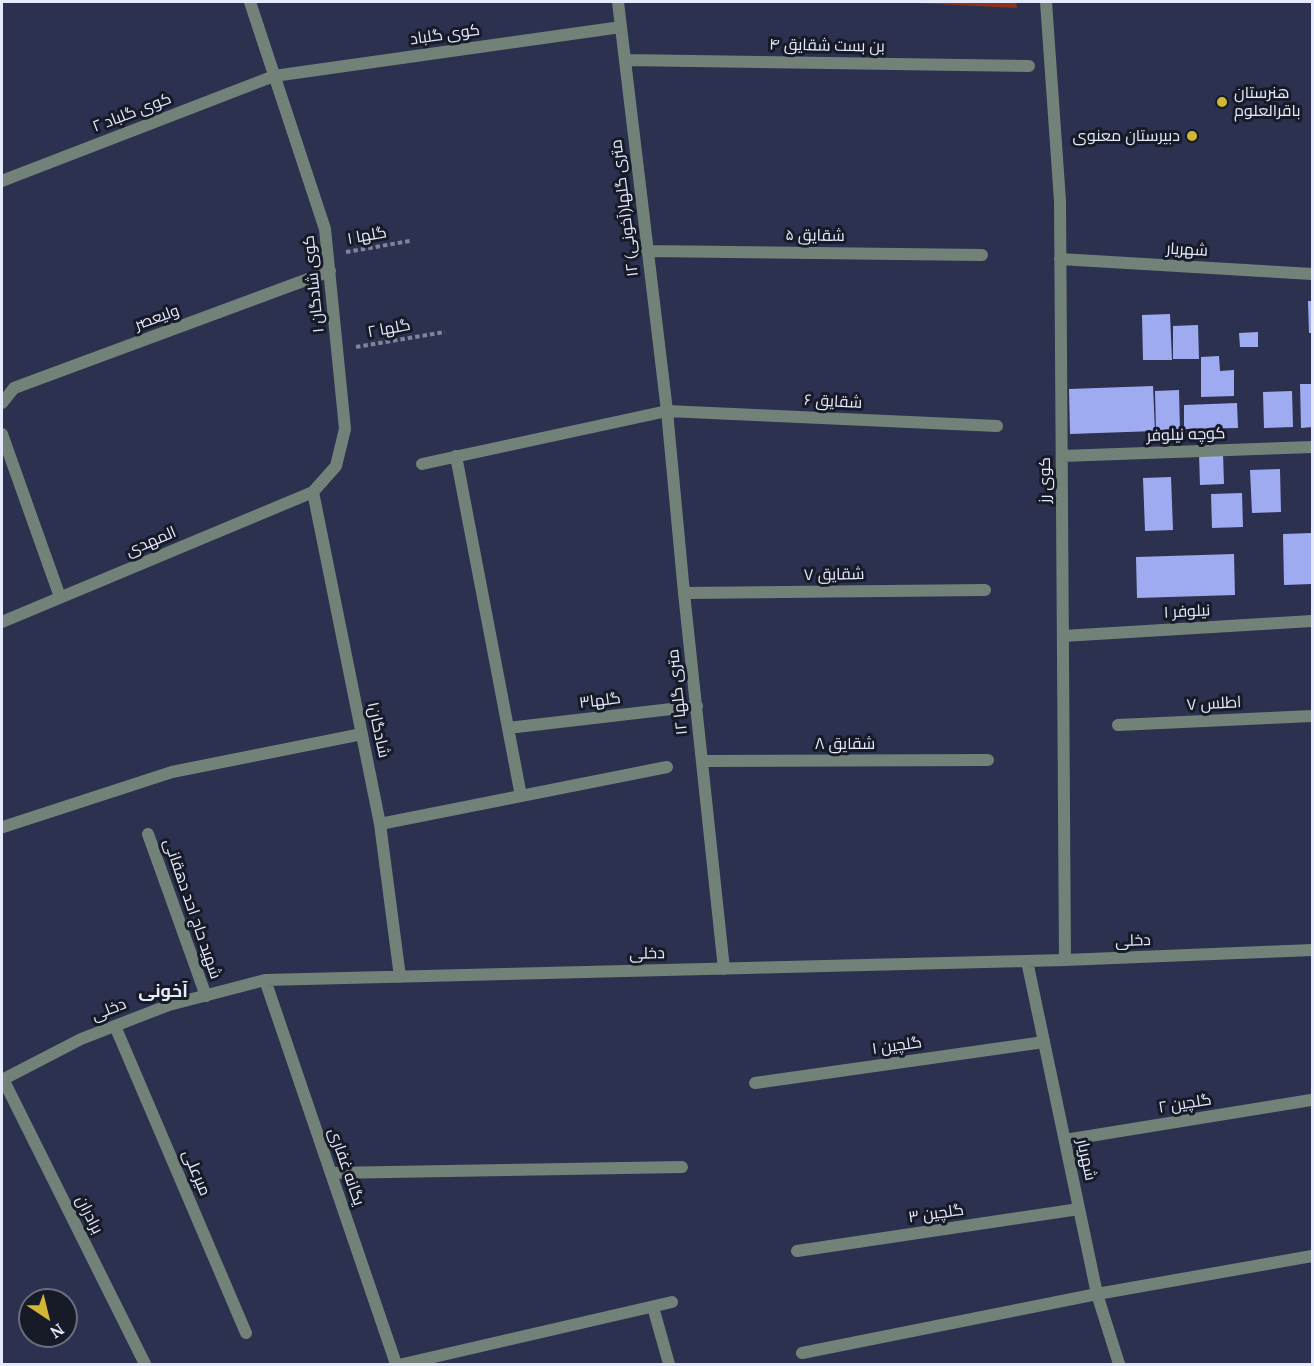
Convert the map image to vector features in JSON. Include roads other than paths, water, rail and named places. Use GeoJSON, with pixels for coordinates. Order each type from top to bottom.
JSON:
{"type":"FeatureCollection","features":[{"type":"Feature","properties":{"kind":"street","name":"کوی شادگان ۱"},"geometry":{"type":"LineString","coordinates":[[250,2],[325,229],[345,429],[336,466],[313,492]]}},
{"type":"Feature","properties":{"kind":"street","name":"۱۲ متری گلها(آخونی)"},"geometry":{"type":"LineString","coordinates":[[618,2],[667,411]]}},
{"type":"Feature","properties":{"kind":"street","name":"کوی رز"},"geometry":{"type":"LineString","coordinates":[[1046,2],[1059,201],[1065,960]]}},
{"type":"Feature","properties":{"kind":"street","name":"کوی گلباد"},"geometry":{"type":"LineString","coordinates":[[274,76],[621,27]]}},
{"type":"Feature","properties":{"kind":"street","name":"بن بست شقایق ۴"},"geometry":{"type":"LineString","coordinates":[[625,60],[1029,66]]}},
{"type":"Feature","properties":{"kind":"street","name":"کوی گلباد ۲"},"geometry":{"type":"LineString","coordinates":[[2,181],[274,76]]}},
{"type":"Feature","properties":{"kind":"street","name":"شقایق ۵"},"geometry":{"type":"LineString","coordinates":[[647,251],[982,255]]}},
{"type":"Feature","properties":{"kind":"street","name":"شهریار"},"geometry":{"type":"LineString","coordinates":[[1060,259],[1312,274]]}},
{"type":"Feature","properties":{"kind":"street","name":"ولیعصر"},"geometry":{"type":"LineString","coordinates":[[2,403],[14,388],[330,272]]}},
{"type":"Feature","properties":{"kind":"street","name":"شقایق ۶"},"geometry":{"type":"LineString","coordinates":[[422,464],[667,411],[997,426]]}},
{"type":"Feature","properties":{"kind":"street","name":"۱۲ متری گلها"},"geometry":{"type":"LineString","coordinates":[[667,411],[724,969]]}},
{"type":"Feature","properties":{"kind":"street"},"geometry":{"type":"LineString","coordinates":[[2,434],[60,597]]}},
{"type":"Feature","properties":{"kind":"street","name":"کوچه نیلوفر"},"geometry":{"type":"LineString","coordinates":[[1062,456],[1312,447]]}},
{"type":"Feature","properties":{"kind":"street"},"geometry":{"type":"LineString","coordinates":[[456,456],[521,796]]}},
{"type":"Feature","properties":{"kind":"street","name":"المهدی"},"geometry":{"type":"LineString","coordinates":[[2,622],[313,492]]}},
{"type":"Feature","properties":{"kind":"street","name":"شادگان۱"},"geometry":{"type":"LineString","coordinates":[[313,492],[380,824],[400,977]]}},
{"type":"Feature","properties":{"kind":"street","name":"شقایق ۷"},"geometry":{"type":"LineString","coordinates":[[684,593],[985,590]]}},
{"type":"Feature","properties":{"kind":"street","name":"نیلوفر ۱"},"geometry":{"type":"LineString","coordinates":[[1063,636],[1312,621]]}},
{"type":"Feature","properties":{"kind":"street","name":"گلها۳"},"geometry":{"type":"LineString","coordinates":[[508,728],[697,706]]}},
{"type":"Feature","properties":{"kind":"street","name":"اطلس ۷"},"geometry":{"type":"LineString","coordinates":[[1118,725],[1312,716]]}},
{"type":"Feature","properties":{"kind":"street"},"geometry":{"type":"LineString","coordinates":[[3,827],[172,772],[362,734]]}},
{"type":"Feature","properties":{"kind":"street","name":"شقایق ۸"},"geometry":{"type":"LineString","coordinates":[[702,761],[988,760]]}},
{"type":"Feature","properties":{"kind":"street"},"geometry":{"type":"LineString","coordinates":[[380,824],[667,767]]}},
{"type":"Feature","properties":{"kind":"street","name":"شهید حاج احد دهقانی"},"geometry":{"type":"LineString","coordinates":[[148,834],[206,996]]}},
{"type":"Feature","properties":{"kind":"street","name":"دخلی"},"geometry":{"type":"LineString","coordinates":[[2,1080],[81,1039],[169,1005],[265,980],[1065,960],[1312,950]]}},
{"type":"Feature","properties":{"kind":"street","name":"شهریار"},"geometry":{"type":"LineString","coordinates":[[1027,961],[1097,1294],[1119,1365]]}},
{"type":"Feature","properties":{"kind":"street","name":"یگانه غفاری"},"geometry":{"type":"LineString","coordinates":[[265,980],[396,1365]]}},
{"type":"Feature","properties":{"kind":"street","name":"میرعلی"},"geometry":{"type":"LineString","coordinates":[[115,1026],[246,1333]]}},
{"type":"Feature","properties":{"kind":"street","name":"گلچین ۱"},"geometry":{"type":"LineString","coordinates":[[755,1083],[1044,1042]]}},
{"type":"Feature","properties":{"kind":"street","name":"برادران"},"geometry":{"type":"LineString","coordinates":[[2,1080],[145,1365]]}},
{"type":"Feature","properties":{"kind":"street","name":"گلچین ۲"},"geometry":{"type":"LineString","coordinates":[[1065,1140],[1311,1100]]}},
{"type":"Feature","properties":{"kind":"street"},"geometry":{"type":"LineString","coordinates":[[331,1173],[682,1167]]}},
{"type":"Feature","properties":{"kind":"street","name":"گلچین ۳"},"geometry":{"type":"LineString","coordinates":[[797,1251],[1079,1209]]}},
{"type":"Feature","properties":{"kind":"street"},"geometry":{"type":"LineString","coordinates":[[802,1353],[1097,1294],[1312,1256]]}},
{"type":"Feature","properties":{"kind":"street"},"geometry":{"type":"LineString","coordinates":[[403,1365],[672,1302]]}},
{"type":"Feature","properties":{"kind":"street"},"geometry":{"type":"LineString","coordinates":[[652,1307],[669,1365]]}},
{"type":"Feature","properties":{"kind":"place","name":"هنرستان باقرالعلوم"},"geometry":{"type":"Point","coordinates":[1222,102]}},
{"type":"Feature","properties":{"kind":"place","name":"دبیرستان معنوی"},"geometry":{"type":"Point","coordinates":[1192,136]}},
{"type":"Feature","properties":{"kind":"district","name":"آخونی"},"geometry":{"type":"Point","coordinates":[163,992]}}]}
